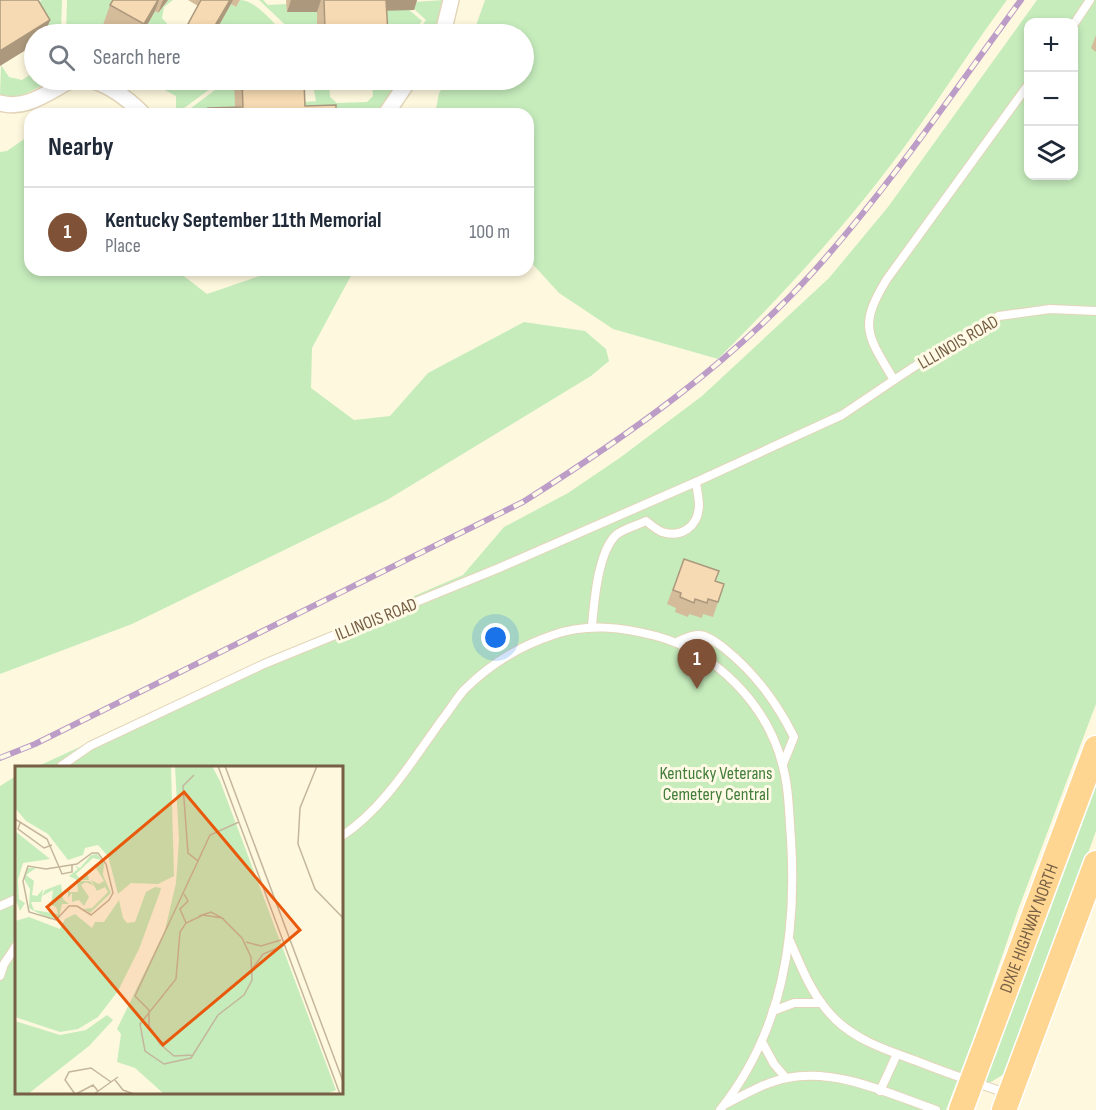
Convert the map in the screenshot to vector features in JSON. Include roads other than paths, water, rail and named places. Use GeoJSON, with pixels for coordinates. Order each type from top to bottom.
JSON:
{"type":"FeatureCollection","features":[{"type":"Feature","properties":{"kind":"highway","name":"DIXIE HIGHWAY NORTH"},"geometry":{"type":"LineString","coordinates":[[961,1110],[1096,748]]}},
{"type":"Feature","properties":{"kind":"highway"},"geometry":{"type":"LineString","coordinates":[[1007,1102],[1096,863]]}},
{"type":"Feature","properties":{"kind":"street"},"geometry":{"type":"LineString","coordinates":[[445,24],[451,0]]}},
{"type":"Feature","properties":{"kind":"street"},"geometry":{"type":"LineString","coordinates":[[0,103],[11,106],[36,100],[54,90]]}},
{"type":"Feature","properties":{"kind":"street"},"geometry":{"type":"LineString","coordinates":[[114,90],[136,108]]}},
{"type":"Feature","properties":{"kind":"street"},"geometry":{"type":"LineString","coordinates":[[390,108],[402,90]]}},
{"type":"Feature","properties":{"kind":"lane"},"geometry":{"type":"LineString","coordinates":[[1078,18],[1090,0]]}},
{"type":"Feature","properties":{"kind":"lane"},"geometry":{"type":"LineString","coordinates":[[894,380],[873,345],[868,319],[873,301],[1024,92]]}},
{"type":"Feature","properties":{"kind":"lane","name":"LLLINOIS ROAD"},"geometry":{"type":"LineString","coordinates":[[696,482],[842,415],[938,351],[999,316],[1050,309],[1096,311]]}},
{"type":"Feature","properties":{"kind":"lane"},"geometry":{"type":"LineString","coordinates":[[592,626],[597,581],[603,558],[616,535],[646,522],[661,532],[676,534],[688,531],[699,508],[696,482]]}},
{"type":"Feature","properties":{"kind":"lane","name":"ILLINOIS ROAD"},"geometry":{"type":"LineString","coordinates":[[62,766],[90,746],[264,664],[499,568],[696,482]]}},
{"type":"Feature","properties":{"kind":"lane"},"geometry":{"type":"LineString","coordinates":[[344,834],[387,794],[464,690],[495,664],[525,645],[555,634],[592,626],[642,632],[676,642],[724,672],[744,692],[763,718],[783,764],[788,794],[793,880],[789,941],[781,987],[762,1042],[723,1107]]}},
{"type":"Feature","properties":{"kind":"lane"},"geometry":{"type":"LineString","coordinates":[[676,642],[697,634],[705,636],[735,657],[767,690],[781,710],[794,736],[783,764]]}},
{"type":"Feature","properties":{"kind":"lane"},"geometry":{"type":"LineString","coordinates":[[0,906],[15,899]]}},
{"type":"Feature","properties":{"kind":"lane"},"geometry":{"type":"LineString","coordinates":[[789,941],[810,987],[821,1003],[836,1020],[852,1032],[870,1043],[972,1082],[1007,1102]]}},
{"type":"Feature","properties":{"kind":"lane"},"geometry":{"type":"LineString","coordinates":[[0,976],[4,964],[15,948]]}},
{"type":"Feature","properties":{"kind":"lane"},"geometry":{"type":"LineString","coordinates":[[773,1011],[794,1003],[821,1003]]}},
{"type":"Feature","properties":{"kind":"lane"},"geometry":{"type":"LineString","coordinates":[[762,1042],[774,1064],[786,1078]]}},
{"type":"Feature","properties":{"kind":"lane"},"geometry":{"type":"LineString","coordinates":[[880,1091],[897,1054]]}},
{"type":"Feature","properties":{"kind":"lane"},"geometry":{"type":"LineString","coordinates":[[723,1107],[758,1088],[786,1078],[831,1077],[936,1110]]}},
{"type":"Feature","properties":{"kind":"railway"},"geometry":{"type":"LineString","coordinates":[[0,758],[35,744],[523,502],[640,424],[748,337],[814,271],[895,172],[1021,0]]}},
{"type":"Feature","properties":{"kind":"place","name":"Kentucky September 11th Memorial"},"geometry":{"type":"Point","coordinates":[697,689]}},
{"type":"Feature","properties":{"kind":"park label","name":"Kentucky Veterans Cemetery Central"},"geometry":{"type":"Point","coordinates":[716,783]}}]}
